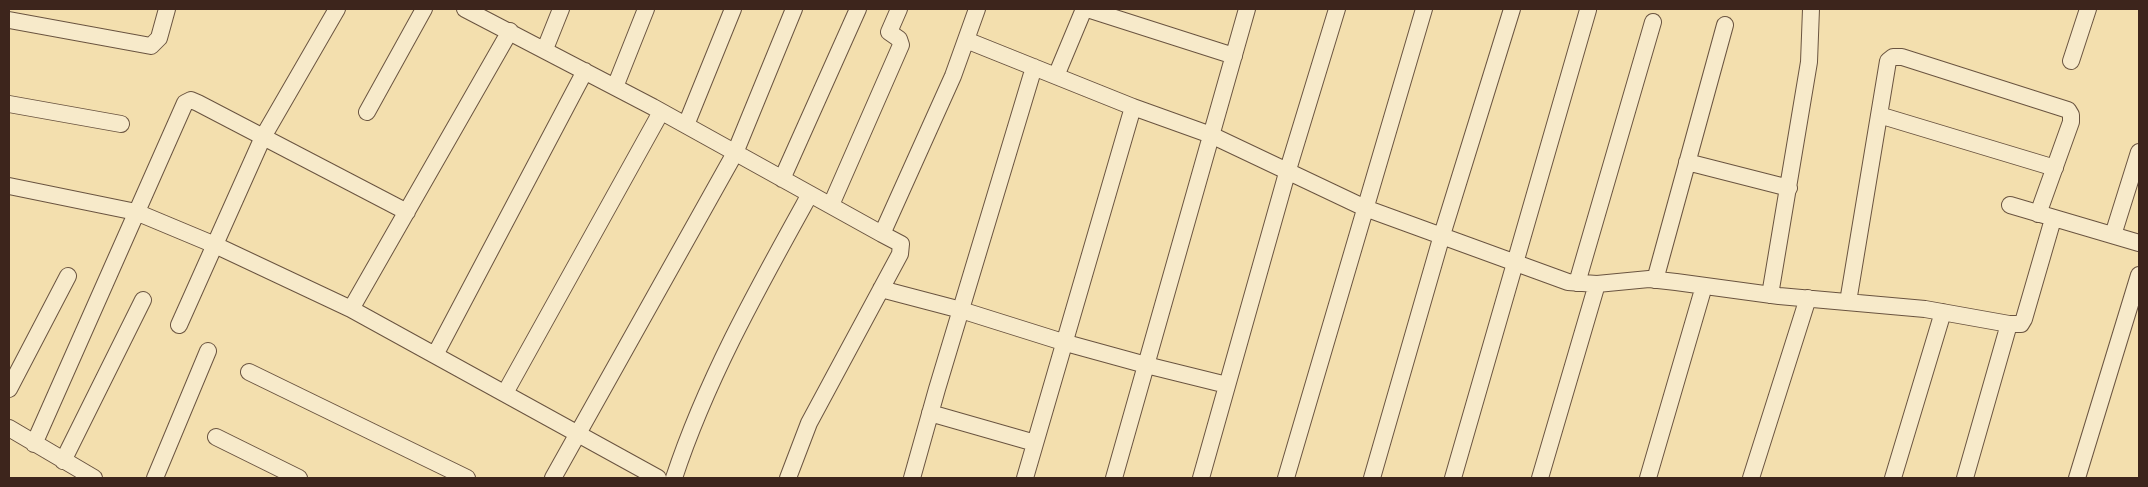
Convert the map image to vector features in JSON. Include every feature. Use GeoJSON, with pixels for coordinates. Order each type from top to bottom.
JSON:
{"type":"FeatureCollection","features":[{"type":"Feature","properties":{"kind":"street"},"geometry":{"type":"LineString","coordinates":[[9,20],[151,46],[159,38],[167,9]]}},
{"type":"Feature","properties":{"kind":"street"},"geometry":{"type":"LineString","coordinates":[[179,324],[263,137],[337,9]]}},
{"type":"Feature","properties":{"kind":"street"},"geometry":{"type":"LineString","coordinates":[[367,112],[424,9]]}},
{"type":"Feature","properties":{"kind":"street"},"geometry":{"type":"LineString","coordinates":[[545,49],[561,9]]}},
{"type":"Feature","properties":{"kind":"street"},"geometry":{"type":"LineString","coordinates":[[615,86],[646,9]]}},
{"type":"Feature","properties":{"kind":"street"},"geometry":{"type":"LineString","coordinates":[[686,125],[733,9]]}},
{"type":"Feature","properties":{"kind":"street"},"geometry":{"type":"LineString","coordinates":[[554,478],[735,153],[794,9]]}},
{"type":"Feature","properties":{"kind":"street"},"geometry":{"type":"LineString","coordinates":[[782,179],[858,9]]}},
{"type":"Feature","properties":{"kind":"street"},"geometry":{"type":"LineString","coordinates":[[831,206],[900,45],[899,39],[889,32],[899,9]]}},
{"type":"Feature","properties":{"kind":"street"},"geometry":{"type":"LineString","coordinates":[[882,234],[953,76],[976,9]]}},
{"type":"Feature","properties":{"kind":"street"},"geometry":{"type":"LineString","coordinates":[[1056,76],[1086,9],[1129,15],[1234,56]]}},
{"type":"Feature","properties":{"kind":"street"},"geometry":{"type":"LineString","coordinates":[[1114,478],[1247,9]]}},
{"type":"Feature","properties":{"kind":"street"},"geometry":{"type":"LineString","coordinates":[[1200,478],[1287,173],[1337,9]]}},
{"type":"Feature","properties":{"kind":"street"},"geometry":{"type":"LineString","coordinates":[[1286,478],[1424,9]]}},
{"type":"Feature","properties":{"kind":"street"},"geometry":{"type":"LineString","coordinates":[[1372,478],[1442,235],[1512,9]]}},
{"type":"Feature","properties":{"kind":"street"},"geometry":{"type":"LineString","coordinates":[[1770,294],[1809,62],[1811,9]]}},
{"type":"Feature","properties":{"kind":"street"},"geometry":{"type":"LineString","coordinates":[[2071,61],[2088,9]]}},
{"type":"Feature","properties":{"kind":"street"},"geometry":{"type":"LineString","coordinates":[[471,10],[615,86],[901,244],[902,249],[809,423],[788,478]]}},
{"type":"Feature","properties":{"kind":"street"},"geometry":{"type":"LineString","coordinates":[[1453,478],[1588,10]]}},
{"type":"Feature","properties":{"kind":"street"},"geometry":{"type":"LineString","coordinates":[[1577,283],[1653,22]]}},
{"type":"Feature","properties":{"kind":"street"},"geometry":{"type":"LineString","coordinates":[[1655,280],[1725,24]]}},
{"type":"Feature","properties":{"kind":"street"},"geometry":{"type":"LineString","coordinates":[[351,308],[510,31]]}},
{"type":"Feature","properties":{"kind":"street"},"geometry":{"type":"LineString","coordinates":[[966,40],[1211,136],[1365,208],[1568,282],[1597,284],[1655,280],[1770,294],[1943,312],[2009,324],[2022,324],[2024,319],[2055,168],[2071,122],[2071,115],[2068,110],[1902,57],[1893,57],[1888,61],[1848,302]]}},
{"type":"Feature","properties":{"kind":"street"},"geometry":{"type":"LineString","coordinates":[[912,478],[1034,67]]}},
{"type":"Feature","properties":{"kind":"street"},"geometry":{"type":"LineString","coordinates":[[435,355],[585,70]]}},
{"type":"Feature","properties":{"kind":"street"},"geometry":{"type":"LineString","coordinates":[[34,444],[185,103],[190,100],[198,103],[407,212]]}},
{"type":"Feature","properties":{"kind":"street"},"geometry":{"type":"LineString","coordinates":[[9,104],[121,124]]}},
{"type":"Feature","properties":{"kind":"street"},"geometry":{"type":"LineString","coordinates":[[1025,478],[1066,343],[1133,107]]}},
{"type":"Feature","properties":{"kind":"street"},"geometry":{"type":"LineString","coordinates":[[505,393],[661,112]]}},
{"type":"Feature","properties":{"kind":"street"},"geometry":{"type":"LineString","coordinates":[[1880,115],[2055,168]]}},
{"type":"Feature","properties":{"kind":"street"},"geometry":{"type":"LineString","coordinates":[[2113,235],[2138,158]]}},
{"type":"Feature","properties":{"kind":"street"},"geometry":{"type":"LineString","coordinates":[[1687,162],[1789,188]]}},
{"type":"Feature","properties":{"kind":"street"},"geometry":{"type":"LineString","coordinates":[[9,186],[136,212],[215,245],[351,308],[658,478]]}},
{"type":"Feature","properties":{"kind":"street"},"geometry":{"type":"LineString","coordinates":[[674,478],[714,377],[749,302],[810,194]]}},
{"type":"Feature","properties":{"kind":"street"},"geometry":{"type":"LineString","coordinates":[[2010,205],[2139,243]]}},
{"type":"Feature","properties":{"kind":"street"},"geometry":{"type":"LineString","coordinates":[[2077,478],[2139,275]]}},
{"type":"Feature","properties":{"kind":"street"},"geometry":{"type":"LineString","coordinates":[[9,389],[68,276]]}},
{"type":"Feature","properties":{"kind":"street"},"geometry":{"type":"LineString","coordinates":[[1540,478],[1597,284]]}},
{"type":"Feature","properties":{"kind":"street"},"geometry":{"type":"LineString","coordinates":[[1648,478],[1704,286]]}},
{"type":"Feature","properties":{"kind":"street"},"geometry":{"type":"LineString","coordinates":[[881,289],[962,310],[1066,343],[1227,385]]}},
{"type":"Feature","properties":{"kind":"street"},"geometry":{"type":"LineString","coordinates":[[1751,478],[1808,298]]}},
{"type":"Feature","properties":{"kind":"street"},"geometry":{"type":"LineString","coordinates":[[63,461],[143,300]]}},
{"type":"Feature","properties":{"kind":"street"},"geometry":{"type":"LineString","coordinates":[[1893,478],[1943,312]]}},
{"type":"Feature","properties":{"kind":"street"},"geometry":{"type":"LineString","coordinates":[[1965,478],[2009,324]]}},
{"type":"Feature","properties":{"kind":"street"},"geometry":{"type":"LineString","coordinates":[[155,478],[208,351]]}},
{"type":"Feature","properties":{"kind":"street"},"geometry":{"type":"LineString","coordinates":[[249,372],[467,478]]}},
{"type":"Feature","properties":{"kind":"street"},"geometry":{"type":"LineString","coordinates":[[930,413],[1035,444]]}},
{"type":"Feature","properties":{"kind":"street"},"geometry":{"type":"LineString","coordinates":[[11,433],[94,478]]}},
{"type":"Feature","properties":{"kind":"street"},"geometry":{"type":"LineString","coordinates":[[216,437],[299,478]]}}]}
